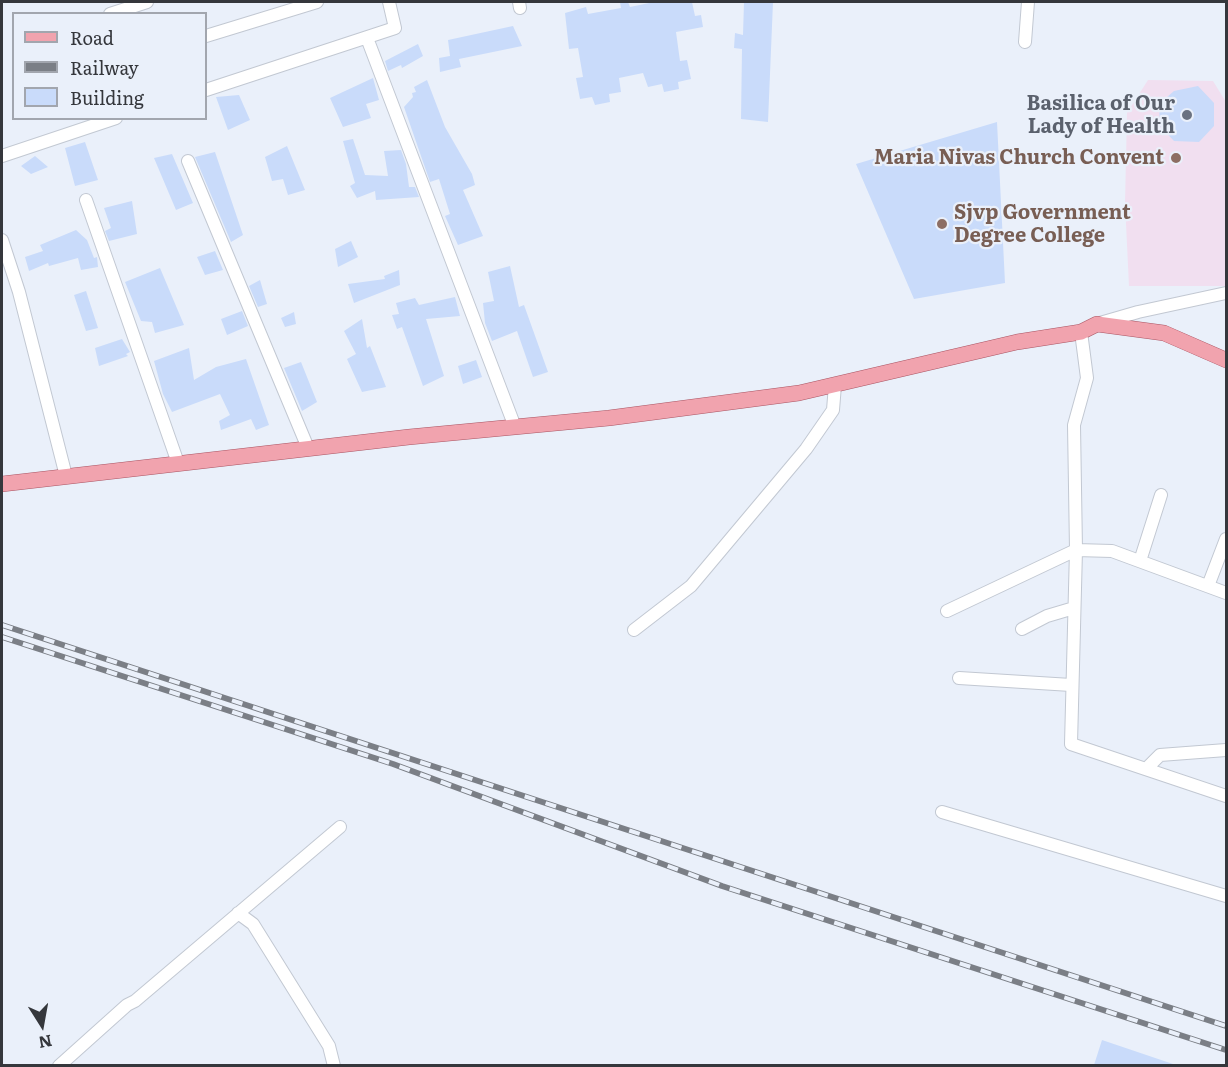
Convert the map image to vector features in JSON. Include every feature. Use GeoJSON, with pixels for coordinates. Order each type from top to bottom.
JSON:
{"type":"FeatureCollection","features":[{"type":"Feature","properties":{"kind":"main road"},"geometry":{"type":"LineString","coordinates":[[2,484],[308,448],[609,418],[799,393],[1017,342],[1081,332],[1097,324],[1164,333],[1227,360]]}},
{"type":"Feature","properties":{"kind":"street"},"geometry":{"type":"LineString","coordinates":[[116,12],[147,2]]}},
{"type":"Feature","properties":{"kind":"street"},"geometry":{"type":"LineString","coordinates":[[207,36],[317,2]]}},
{"type":"Feature","properties":{"kind":"street"},"geometry":{"type":"LineString","coordinates":[[207,90],[395,28],[389,2]]}},
{"type":"Feature","properties":{"kind":"street"},"geometry":{"type":"LineString","coordinates":[[1025,42],[1028,2]]}},
{"type":"Feature","properties":{"kind":"street"},"geometry":{"type":"LineString","coordinates":[[367,38],[515,427]]}},
{"type":"Feature","properties":{"kind":"street"},"geometry":{"type":"LineString","coordinates":[[2,156],[111,120]]}},
{"type":"Feature","properties":{"kind":"street"},"geometry":{"type":"LineString","coordinates":[[188,161],[308,448]]}},
{"type":"Feature","properties":{"kind":"street"},"geometry":{"type":"LineString","coordinates":[[86,200],[178,464]]}},
{"type":"Feature","properties":{"kind":"street"},"geometry":{"type":"LineString","coordinates":[[2,240],[20,292],[66,476]]}},
{"type":"Feature","properties":{"kind":"street"},"geometry":{"type":"LineString","coordinates":[[1097,324],[1138,312],[1227,293]]}},
{"type":"Feature","properties":{"kind":"street"},"geometry":{"type":"LineString","coordinates":[[1081,332],[1087,378],[1074,425],[1076,550],[1071,744],[1227,796]]}},
{"type":"Feature","properties":{"kind":"street"},"geometry":{"type":"LineString","coordinates":[[634,630],[691,586],[806,448],[833,410],[835,385]]}},
{"type":"Feature","properties":{"kind":"street"},"geometry":{"type":"LineString","coordinates":[[1140,561],[1161,495]]}},
{"type":"Feature","properties":{"kind":"street"},"geometry":{"type":"LineString","coordinates":[[1208,586],[1227,539]]}},
{"type":"Feature","properties":{"kind":"street"},"geometry":{"type":"LineString","coordinates":[[946,611],[1076,550],[1112,551],[1227,593]]}},
{"type":"Feature","properties":{"kind":"street"},"geometry":{"type":"LineString","coordinates":[[1022,629],[1047,616],[1074,608]]}},
{"type":"Feature","properties":{"kind":"street"},"geometry":{"type":"LineString","coordinates":[[959,678],[1071,685]]}},
{"type":"Feature","properties":{"kind":"street"},"geometry":{"type":"LineString","coordinates":[[1146,769],[1160,755],[1227,750]]}},
{"type":"Feature","properties":{"kind":"street"},"geometry":{"type":"LineString","coordinates":[[942,812],[1227,896]]}},
{"type":"Feature","properties":{"kind":"street"},"geometry":{"type":"LineString","coordinates":[[59,1065],[339,827]]}},
{"type":"Feature","properties":{"kind":"street"},"geometry":{"type":"LineString","coordinates":[[238,913],[253,924],[329,1046],[334,1065]]}},
{"type":"Feature","properties":{"kind":"shaded area","name":"Maria Nivas Church Convent"},"geometry":{"type":"Polygon","coordinates":[[[1148,80],[1213,81],[1226,102],[1226,286],[1129,286],[1125,203],[1127,113],[1148,80]]]}},
{"type":"Feature","properties":{"kind":"building"},"geometry":{"type":"Polygon","coordinates":[[[620,2],[628,2],[630,7],[654,2],[692,2],[695,16],[701,15],[703,27],[676,32],[680,61],[687,60],[691,79],[678,82],[679,89],[664,92],[662,84],[648,87],[643,73],[619,78],[621,92],[609,94],[610,102],[595,105],[592,97],[580,99],[576,78],[583,77],[578,48],[569,49],[565,13],[586,7],[588,14],[621,8],[620,2]]]}},
{"type":"Feature","properties":{"kind":"building"},"geometry":{"type":"Polygon","coordinates":[[[744,2],[773,2],[768,122],[741,119],[742,49],[734,48],[735,33],[743,35],[744,2]]]}},
{"type":"Feature","properties":{"kind":"building"},"geometry":{"type":"Polygon","coordinates":[[[513,26],[522,46],[459,59],[461,67],[440,72],[439,58],[450,56],[448,40],[513,26]]]}},
{"type":"Feature","properties":{"kind":"building"},"geometry":{"type":"Polygon","coordinates":[[[418,44],[423,56],[402,68],[401,65],[388,71],[385,61],[418,44]]]}},
{"type":"Feature","properties":{"kind":"building"},"geometry":{"type":"Polygon","coordinates":[[[373,78],[379,100],[366,104],[371,118],[343,127],[330,98],[373,78]]]}},
{"type":"Feature","properties":{"kind":"building"},"geometry":{"type":"Polygon","coordinates":[[[427,80],[445,127],[472,174],[475,185],[463,190],[483,236],[458,245],[445,216],[450,214],[439,179],[430,182],[404,107],[413,97],[412,93],[416,92],[414,87],[427,80]]]}},
{"type":"Feature","properties":{"kind":"building","name":"Basilica of Our Lady of Health"},"geometry":{"type":"Polygon","coordinates":[[[1198,86],[1214,103],[1214,126],[1199,142],[1174,141],[1160,126],[1159,104],[1174,91],[1198,86]]]}},
{"type":"Feature","properties":{"kind":"building"},"geometry":{"type":"Polygon","coordinates":[[[239,95],[250,120],[228,130],[216,97],[239,95]]]}},
{"type":"Feature","properties":{"kind":"building","name":"Sjvp Government Degree College"},"geometry":{"type":"Polygon","coordinates":[[[997,122],[1005,283],[914,299],[856,164],[997,122]]]}},
{"type":"Feature","properties":{"kind":"building"},"geometry":{"type":"Polygon","coordinates":[[[353,139],[365,175],[388,176],[384,151],[401,150],[406,164],[409,187],[415,187],[419,197],[376,200],[375,191],[357,198],[350,186],[355,183],[343,141],[353,139]]]}},
{"type":"Feature","properties":{"kind":"building"},"geometry":{"type":"Polygon","coordinates":[[[85,142],[98,180],[75,186],[65,148],[85,142]]]}},
{"type":"Feature","properties":{"kind":"building"},"geometry":{"type":"Polygon","coordinates":[[[287,146],[305,190],[288,195],[283,179],[272,181],[265,157],[287,146]]]}},
{"type":"Feature","properties":{"kind":"building"},"geometry":{"type":"Polygon","coordinates":[[[215,152],[243,235],[231,242],[195,157],[215,152]]]}},
{"type":"Feature","properties":{"kind":"building"},"geometry":{"type":"Polygon","coordinates":[[[172,154],[193,203],[176,210],[154,158],[172,154]]]}},
{"type":"Feature","properties":{"kind":"building"},"geometry":{"type":"Polygon","coordinates":[[[35,156],[48,167],[31,174],[21,166],[35,156]]]}},
{"type":"Feature","properties":{"kind":"building"},"geometry":{"type":"Polygon","coordinates":[[[132,201],[137,234],[109,241],[105,231],[111,228],[104,208],[132,201]]]}},
{"type":"Feature","properties":{"kind":"building"},"geometry":{"type":"Polygon","coordinates":[[[76,230],[87,240],[94,258],[97,257],[98,267],[81,270],[78,258],[49,266],[48,263],[29,271],[25,257],[43,251],[40,245],[76,230]]]}},
{"type":"Feature","properties":{"kind":"building"},"geometry":{"type":"Polygon","coordinates":[[[351,241],[358,257],[338,267],[335,249],[351,241]]]}},
{"type":"Feature","properties":{"kind":"building"},"geometry":{"type":"Polygon","coordinates":[[[215,251],[223,270],[205,275],[197,257],[215,251]]]}},
{"type":"Feature","properties":{"kind":"building"},"geometry":{"type":"Polygon","coordinates":[[[510,266],[519,307],[524,305],[548,372],[533,377],[517,331],[492,341],[485,323],[483,303],[494,301],[488,272],[510,266]]]}},
{"type":"Feature","properties":{"kind":"building"},"geometry":{"type":"Polygon","coordinates":[[[160,268],[184,325],[155,333],[152,322],[141,321],[125,282],[160,268]]]}},
{"type":"Feature","properties":{"kind":"building"},"geometry":{"type":"Polygon","coordinates":[[[399,270],[400,285],[354,303],[348,284],[385,279],[384,276],[399,270]]]}},
{"type":"Feature","properties":{"kind":"building"},"geometry":{"type":"Polygon","coordinates":[[[260,280],[267,304],[258,307],[249,286],[260,280]]]}},
{"type":"Feature","properties":{"kind":"building"},"geometry":{"type":"Polygon","coordinates":[[[86,291],[98,328],[86,331],[74,295],[86,291]]]}},
{"type":"Feature","properties":{"kind":"building"},"geometry":{"type":"Polygon","coordinates":[[[455,297],[460,316],[426,319],[444,376],[423,386],[402,327],[397,329],[392,315],[399,314],[396,303],[415,298],[419,305],[455,297]]]}},
{"type":"Feature","properties":{"kind":"building"},"geometry":{"type":"Polygon","coordinates":[[[242,311],[248,326],[227,335],[221,319],[242,311]]]}},
{"type":"Feature","properties":{"kind":"building"},"geometry":{"type":"Polygon","coordinates":[[[294,312],[296,324],[285,327],[281,318],[294,312]]]}},
{"type":"Feature","properties":{"kind":"building"},"geometry":{"type":"Polygon","coordinates":[[[362,319],[367,348],[370,346],[386,387],[362,392],[347,359],[356,354],[344,331],[362,319]]]}},
{"type":"Feature","properties":{"kind":"building"},"geometry":{"type":"Polygon","coordinates":[[[122,339],[130,352],[126,354],[128,356],[99,366],[95,348],[122,339]]]}},
{"type":"Feature","properties":{"kind":"building"},"geometry":{"type":"Polygon","coordinates":[[[189,348],[194,380],[216,367],[246,359],[269,425],[256,430],[251,419],[221,430],[219,421],[230,415],[220,394],[172,412],[163,394],[154,361],[189,348]]]}},
{"type":"Feature","properties":{"kind":"building"},"geometry":{"type":"Polygon","coordinates":[[[476,360],[482,377],[463,384],[458,366],[476,360]]]}},
{"type":"Feature","properties":{"kind":"building"},"geometry":{"type":"Polygon","coordinates":[[[301,362],[317,402],[302,411],[284,368],[301,362]]]}},
{"type":"Feature","properties":{"kind":"building"},"geometry":{"type":"Polygon","coordinates":[[[1102,1040],[1173,1064],[1173,1065],[1094,1065],[1102,1040]]]}},
{"type":"Feature","properties":{"kind":"railway"},"geometry":{"type":"LineString","coordinates":[[2,625],[1226,1026]]}},
{"type":"Feature","properties":{"kind":"railway"},"geometry":{"type":"LineString","coordinates":[[2,637],[393,764],[722,886],[1226,1050]]}},
{"type":"Feature","properties":{"kind":"place","name":"Basilica of Our Lady of Health"},"geometry":{"type":"Point","coordinates":[1187,115]}},
{"type":"Feature","properties":{"kind":"place","name":"Maria Nivas Church Convent"},"geometry":{"type":"Point","coordinates":[1176,158]}},
{"type":"Feature","properties":{"kind":"place","name":"Sjvp Government Degree College"},"geometry":{"type":"Point","coordinates":[942,224]}}]}
